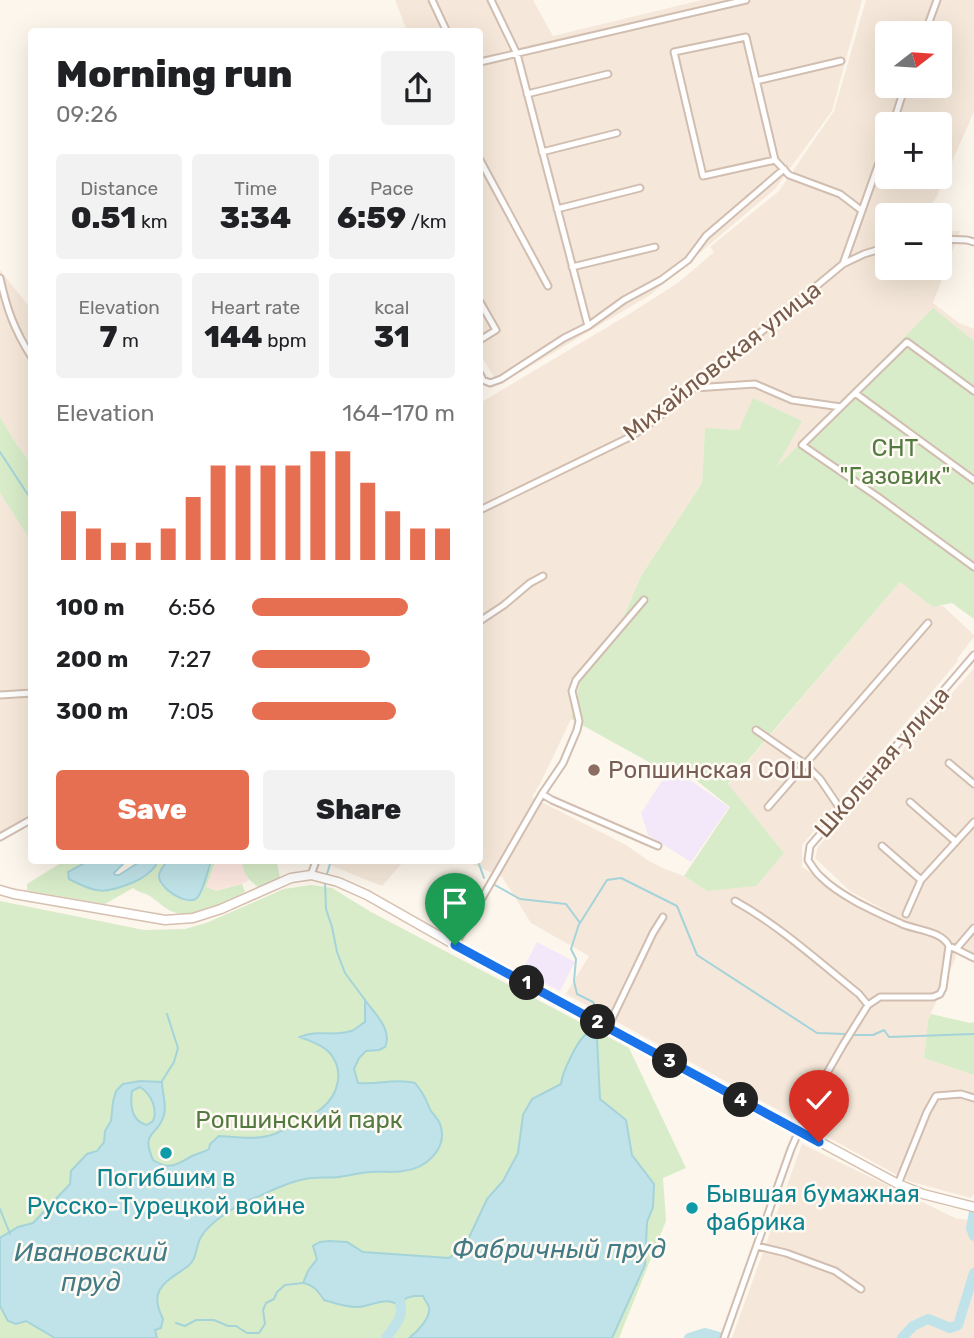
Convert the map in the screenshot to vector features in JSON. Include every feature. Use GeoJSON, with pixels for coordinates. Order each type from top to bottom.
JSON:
{"type":"FeatureCollection","features":[{"type":"Feature","properties":{"kind":"main road"},"geometry":{"type":"LineString","coordinates":[[0,890],[165,920],[192,918],[221,909],[291,878],[311,875],[338,882],[367,895],[898,1184],[923,1194],[974,1207]]}},
{"type":"Feature","properties":{"kind":"street"},"geometry":{"type":"LineString","coordinates":[[432,0],[445,28]]}},
{"type":"Feature","properties":{"kind":"street"},"geometry":{"type":"LineString","coordinates":[[491,0],[517,54],[588,326]]}},
{"type":"Feature","properties":{"kind":"street"},"geometry":{"type":"LineString","coordinates":[[483,61],[746,0]]}},
{"type":"Feature","properties":{"kind":"street"},"geometry":{"type":"LineString","coordinates":[[929,21],[936,0]]}},
{"type":"Feature","properties":{"kind":"street"},"geometry":{"type":"LineString","coordinates":[[775,160],[703,176],[674,52],[746,37],[775,160],[789,175],[840,194],[861,209]]}},
{"type":"Feature","properties":{"kind":"street"},"geometry":{"type":"LineString","coordinates":[[756,81],[841,61]]}},
{"type":"Feature","properties":{"kind":"street"},"geometry":{"type":"LineString","coordinates":[[527,94],[608,74]]}},
{"type":"Feature","properties":{"kind":"street"},"geometry":{"type":"LineString","coordinates":[[542,152],[617,133]]}},
{"type":"Feature","properties":{"kind":"street"},"geometry":{"type":"LineString","coordinates":[[483,166],[548,286]]}},
{"type":"Feature","properties":{"kind":"street"},"geometry":{"type":"LineString","coordinates":[[483,380],[490,383],[501,379],[564,338],[588,326],[624,300],[662,280],[688,260],[706,236],[784,169]]}},
{"type":"Feature","properties":{"kind":"street","name":"Михайловская улица"},"geometry":{"type":"LineString","coordinates":[[483,509],[632,436],[843,264],[875,172]]}},
{"type":"Feature","properties":{"kind":"street"},"geometry":{"type":"LineString","coordinates":[[557,209],[640,188]]}},
{"type":"Feature","properties":{"kind":"street"},"geometry":{"type":"LineString","coordinates":[[952,239],[974,242]]}},
{"type":"Feature","properties":{"kind":"street"},"geometry":{"type":"LineString","coordinates":[[572,267],[655,247]]}},
{"type":"Feature","properties":{"kind":"street"},"geometry":{"type":"LineString","coordinates":[[843,264],[875,251]]}},
{"type":"Feature","properties":{"kind":"street"},"geometry":{"type":"LineString","coordinates":[[0,278],[8,312],[17,335],[28,352]]}},
{"type":"Feature","properties":{"kind":"street"},"geometry":{"type":"LineString","coordinates":[[483,307],[496,330],[483,338]]}},
{"type":"Feature","properties":{"kind":"street"},"geometry":{"type":"LineString","coordinates":[[974,391],[907,342],[802,445],[974,567]]}},
{"type":"Feature","properties":{"kind":"street"},"geometry":{"type":"LineString","coordinates":[[692,388],[755,384],[792,400],[841,407]]}},
{"type":"Feature","properties":{"kind":"street"},"geometry":{"type":"LineString","coordinates":[[855,393],[974,480]]}},
{"type":"Feature","properties":{"kind":"street"},"geometry":{"type":"LineString","coordinates":[[483,619],[543,576]]}},
{"type":"Feature","properties":{"kind":"street"},"geometry":{"type":"LineString","coordinates":[[455,945],[542,794],[563,763],[579,721],[572,686],[645,600]]}},
{"type":"Feature","properties":{"kind":"street"},"geometry":{"type":"LineString","coordinates":[[768,807],[928,623]]}},
{"type":"Feature","properties":{"kind":"street","name":"Школьная улица"},"geometry":{"type":"LineString","coordinates":[[974,654],[810,846],[808,860],[820,877],[851,898],[905,925],[937,936],[953,948],[974,958]]}},
{"type":"Feature","properties":{"kind":"street"},"geometry":{"type":"LineString","coordinates":[[0,695],[28,693]]}},
{"type":"Feature","properties":{"kind":"street"},"geometry":{"type":"LineString","coordinates":[[756,730],[805,764],[820,779],[841,810]]}},
{"type":"Feature","properties":{"kind":"street"},"geometry":{"type":"LineString","coordinates":[[949,762],[974,784]]}},
{"type":"Feature","properties":{"kind":"street"},"geometry":{"type":"LineString","coordinates":[[542,794],[658,846]]}},
{"type":"Feature","properties":{"kind":"street"},"geometry":{"type":"LineString","coordinates":[[910,802],[956,842]]}},
{"type":"Feature","properties":{"kind":"street"},"geometry":{"type":"LineString","coordinates":[[0,837],[28,821]]}},
{"type":"Feature","properties":{"kind":"street"},"geometry":{"type":"LineString","coordinates":[[906,914],[921,880],[974,822]]}},
{"type":"Feature","properties":{"kind":"street"},"geometry":{"type":"LineString","coordinates":[[882,846],[921,880]]}},
{"type":"Feature","properties":{"kind":"street"},"geometry":{"type":"LineString","coordinates":[[311,875],[315,864]]}},
{"type":"Feature","properties":{"kind":"street"},"geometry":{"type":"LineString","coordinates":[[735,901],[779,930],[859,994],[868,1005]]}},
{"type":"Feature","properties":{"kind":"street"},"geometry":{"type":"LineString","coordinates":[[608,1027],[663,917]]}},
{"type":"Feature","properties":{"kind":"street"},"geometry":{"type":"LineString","coordinates":[[726,1335],[791,1149],[815,1094],[868,1005],[880,997],[933,997],[940,994],[953,948],[974,928]]}},
{"type":"Feature","properties":{"kind":"street"},"geometry":{"type":"LineString","coordinates":[[898,1184],[936,1096],[961,1094],[974,1098]]}},
{"type":"Feature","properties":{"kind":"street"},"geometry":{"type":"LineString","coordinates":[[757,1246],[786,1253],[835,1271],[862,1289]]}},
{"type":"Feature","properties":{"kind":"shaded area"},"geometry":{"type":"Polygon","coordinates":[[[395,0],[533,0],[553,36],[702,0],[862,0],[832,111],[775,189],[650,295],[499,385],[483,359],[483,28],[406,28],[395,0]]]}},
{"type":"Feature","properties":{"kind":"shaded area"},"geometry":{"type":"Polygon","coordinates":[[[866,0],[974,0],[974,112],[952,162],[952,112],[875,112],[875,189],[940,189],[933,203],[875,203],[875,280],[942,280],[933,303],[959,323],[974,329],[974,619],[774,471],[739,430],[705,429],[702,483],[641,576],[620,625],[582,675],[571,719],[532,797],[626,845],[649,861],[684,876],[707,891],[784,853],[728,785],[900,582],[933,606],[943,606],[974,637],[958,661],[802,845],[802,867],[894,926],[949,942],[850,891],[815,858],[818,847],[974,668],[974,954],[951,942],[956,957],[928,1020],[924,1058],[974,1075],[974,1194],[971,1198],[908,1181],[566,994],[589,956],[531,923],[502,877],[471,864],[483,864],[483,401],[679,282],[714,252],[710,247],[779,191],[834,111],[866,0]]]}},
{"type":"Feature","properties":{"kind":"shaded area"},"geometry":{"type":"Polygon","coordinates":[[[952,231],[960,231],[952,252],[952,231]]]}},
{"type":"Feature","properties":{"kind":"shaded area"},"geometry":{"type":"Polygon","coordinates":[[[0,270],[28,305],[28,459],[0,417],[0,270]]]}},
{"type":"Feature","properties":{"kind":"shaded area"},"geometry":{"type":"Polygon","coordinates":[[[0,493],[28,535],[28,824],[0,840],[0,493]]]}},
{"type":"Feature","properties":{"kind":"shaded area"},"geometry":{"type":"Polygon","coordinates":[[[671,767],[729,807],[691,862],[648,835],[641,813],[671,767]]]}},
{"type":"Feature","properties":{"kind":"shaded area"},"geometry":{"type":"Polygon","coordinates":[[[216,864],[242,864],[249,880],[215,891],[206,887],[216,864]]]}},
{"type":"Feature","properties":{"kind":"shaded area"},"geometry":{"type":"Polygon","coordinates":[[[327,864],[401,864],[382,886],[327,864]]]}},
{"type":"Feature","properties":{"kind":"shaded area"},"geometry":{"type":"Polygon","coordinates":[[[537,942],[575,962],[560,991],[522,971],[537,942]]]}},
{"type":"Feature","properties":{"kind":"shaded area"},"geometry":{"type":"Polygon","coordinates":[[[802,1144],[955,1218],[974,1221],[974,1338],[732,1338],[802,1144]]]}},
{"type":"Feature","properties":{"kind":"green space","name":"СНТ \"Газовик\""},"geometry":{"type":"Polygon","coordinates":[[[933,308],[974,341],[974,619],[952,603],[933,607],[900,582],[728,784],[784,853],[756,886],[707,891],[684,876],[730,807],[673,762],[667,762],[664,769],[655,768],[571,719],[582,675],[620,625],[641,576],[702,483],[705,428],[739,430],[753,398],[802,421],[776,468],[933,308]]]}},
{"type":"Feature","properties":{"kind":"green space"},"geometry":{"type":"Polygon","coordinates":[[[0,417],[28,459],[28,536],[0,493],[0,417]]]}},
{"type":"Feature","properties":{"kind":"green space"},"geometry":{"type":"Polygon","coordinates":[[[59,864],[81,864],[77,866],[79,884],[111,891],[148,875],[155,864],[166,864],[160,871],[160,884],[178,897],[203,884],[210,864],[215,864],[206,887],[216,891],[242,884],[245,892],[208,909],[188,914],[171,911],[133,888],[105,904],[27,890],[27,884],[59,864]]]}},
{"type":"Feature","properties":{"kind":"green space"},"geometry":{"type":"Polygon","coordinates":[[[243,864],[278,864],[280,878],[258,887],[251,882],[243,864]]]}},
{"type":"Feature","properties":{"kind":"green space","name":"Ропшинский парк"},"geometry":{"type":"Polygon","coordinates":[[[311,885],[332,888],[371,912],[629,1048],[686,1168],[663,1178],[666,1221],[619,1338],[0,1338],[0,901],[144,930],[185,929],[206,923],[284,889],[311,885]]]}},
{"type":"Feature","properties":{"kind":"green space"},"geometry":{"type":"Polygon","coordinates":[[[931,1014],[974,1022],[974,1075],[924,1058],[931,1014]]]}},
{"type":"Feature","properties":{"kind":"water"},"geometry":{"type":"Polygon","coordinates":[[[83,864],[123,864],[114,873],[119,875],[136,864],[156,865],[137,880],[116,889],[101,891],[69,879],[68,872],[83,864]]]}},
{"type":"Feature","properties":{"kind":"water"},"geometry":{"type":"Polygon","coordinates":[[[165,864],[210,864],[199,895],[192,900],[180,898],[163,885],[159,875],[165,864]]]}},
{"type":"Feature","properties":{"kind":"water","name":"Ивановский пруд"},"geometry":{"type":"Polygon","coordinates":[[[365,1000],[382,1022],[387,1041],[385,1047],[366,1051],[359,1058],[354,1069],[358,1083],[415,1083],[439,1122],[442,1133],[438,1149],[427,1162],[403,1171],[367,1172],[298,1181],[250,1200],[226,1213],[205,1231],[191,1263],[158,1293],[157,1300],[163,1319],[161,1328],[155,1330],[157,1338],[55,1338],[26,1321],[16,1324],[8,1321],[0,1306],[0,1238],[18,1227],[33,1223],[70,1184],[71,1171],[87,1154],[97,1151],[104,1142],[105,1131],[111,1121],[116,1091],[123,1084],[140,1081],[162,1082],[164,1115],[149,1138],[149,1150],[153,1160],[169,1166],[178,1164],[209,1149],[210,1144],[219,1136],[262,1137],[296,1124],[317,1112],[336,1090],[337,1067],[326,1049],[300,1037],[345,1033],[365,1022],[365,1000]],[[140,1087],[132,1091],[132,1107],[138,1120],[147,1125],[153,1121],[155,1112],[153,1102],[140,1087]]]}},
{"type":"Feature","properties":{"kind":"water","name":"Фабричный пруд"},"geometry":{"type":"Polygon","coordinates":[[[594,1032],[597,1038],[600,1099],[626,1120],[632,1155],[654,1184],[653,1207],[647,1222],[645,1265],[612,1338],[409,1338],[428,1316],[429,1307],[423,1296],[406,1298],[401,1306],[384,1301],[350,1307],[324,1300],[315,1289],[303,1283],[317,1259],[313,1246],[320,1242],[347,1242],[363,1252],[449,1258],[465,1246],[487,1199],[503,1181],[518,1153],[523,1115],[532,1099],[561,1084],[575,1048],[584,1036],[594,1032]]]}},
{"type":"Feature","properties":{"kind":"waterway"},"geometry":{"type":"LineString","coordinates":[[0,452],[28,495]]}},
{"type":"Feature","properties":{"kind":"waterway"},"geometry":{"type":"LineString","coordinates":[[326,877],[330,864]]}},
{"type":"Feature","properties":{"kind":"waterway"},"geometry":{"type":"LineString","coordinates":[[479,864],[484,878]]}},
{"type":"Feature","properties":{"kind":"waterway"},"geometry":{"type":"LineString","coordinates":[[493,884],[520,899],[566,904],[580,923],[607,880],[621,878],[677,906],[697,955],[817,1033],[846,1034]]}},
{"type":"Feature","properties":{"kind":"waterway"},"geometry":{"type":"LineString","coordinates":[[325,882],[326,909],[337,952],[345,973],[365,1000]]}},
{"type":"Feature","properties":{"kind":"waterway"},"geometry":{"type":"LineString","coordinates":[[579,924],[571,949],[576,959],[574,981],[577,994],[593,1002],[600,1017]]}},
{"type":"Feature","properties":{"kind":"waterway"},"geometry":{"type":"LineString","coordinates":[[162,1081],[174,1062],[178,1048],[167,1014]]}},
{"type":"Feature","properties":{"kind":"waterway"},"geometry":{"type":"LineString","coordinates":[[594,1032],[595,1025]]}},
{"type":"Feature","properties":{"kind":"waterway"},"geometry":{"type":"LineString","coordinates":[[852,1035],[873,1035],[884,1030],[889,1037],[974,1034]]}},
{"type":"Feature","properties":{"kind":"waterway"},"geometry":{"type":"LineString","coordinates":[[0,1209],[10,1234]]}},
{"type":"Feature","properties":{"kind":"waterway"},"geometry":{"type":"LineString","coordinates":[[974,1212],[971,1228],[974,1236]]}},
{"type":"Feature","properties":{"kind":"waterway"},"geometry":{"type":"LineString","coordinates":[[902,1338],[913,1326],[928,1319],[950,1328],[958,1325],[974,1273]]}},
{"type":"Feature","properties":{"kind":"waterway"},"geometry":{"type":"LineString","coordinates":[[176,1323],[185,1326],[196,1320],[214,1320],[228,1326],[236,1326],[247,1333],[259,1333],[265,1324],[263,1310],[266,1303],[274,1299],[285,1285],[303,1283]]}},
{"type":"Feature","properties":{"kind":"waterway"},"geometry":{"type":"LineString","coordinates":[[386,1338],[399,1318],[399,1295]]}},
{"type":"Feature","properties":{"kind":"waterway"},"geometry":{"type":"LineString","coordinates":[[689,1338],[705,1333],[723,1338]]}},
{"type":"Feature","properties":{"kind":"place","name":"Ропшинская СОШ"},"geometry":{"type":"Point","coordinates":[594,770]}},
{"type":"Feature","properties":{"kind":"place","name":"Погибшим в Русско-Турецкой войне"},"geometry":{"type":"Point","coordinates":[166,1153]}},
{"type":"Feature","properties":{"kind":"place","name":"Бывшая бумажная фабрика"},"geometry":{"type":"Point","coordinates":[692,1208]}},
{"type":"Feature","properties":{"kind":"route"},"geometry":{"type":"LineString","coordinates":[[455,945],[819,1142]]}}]}
